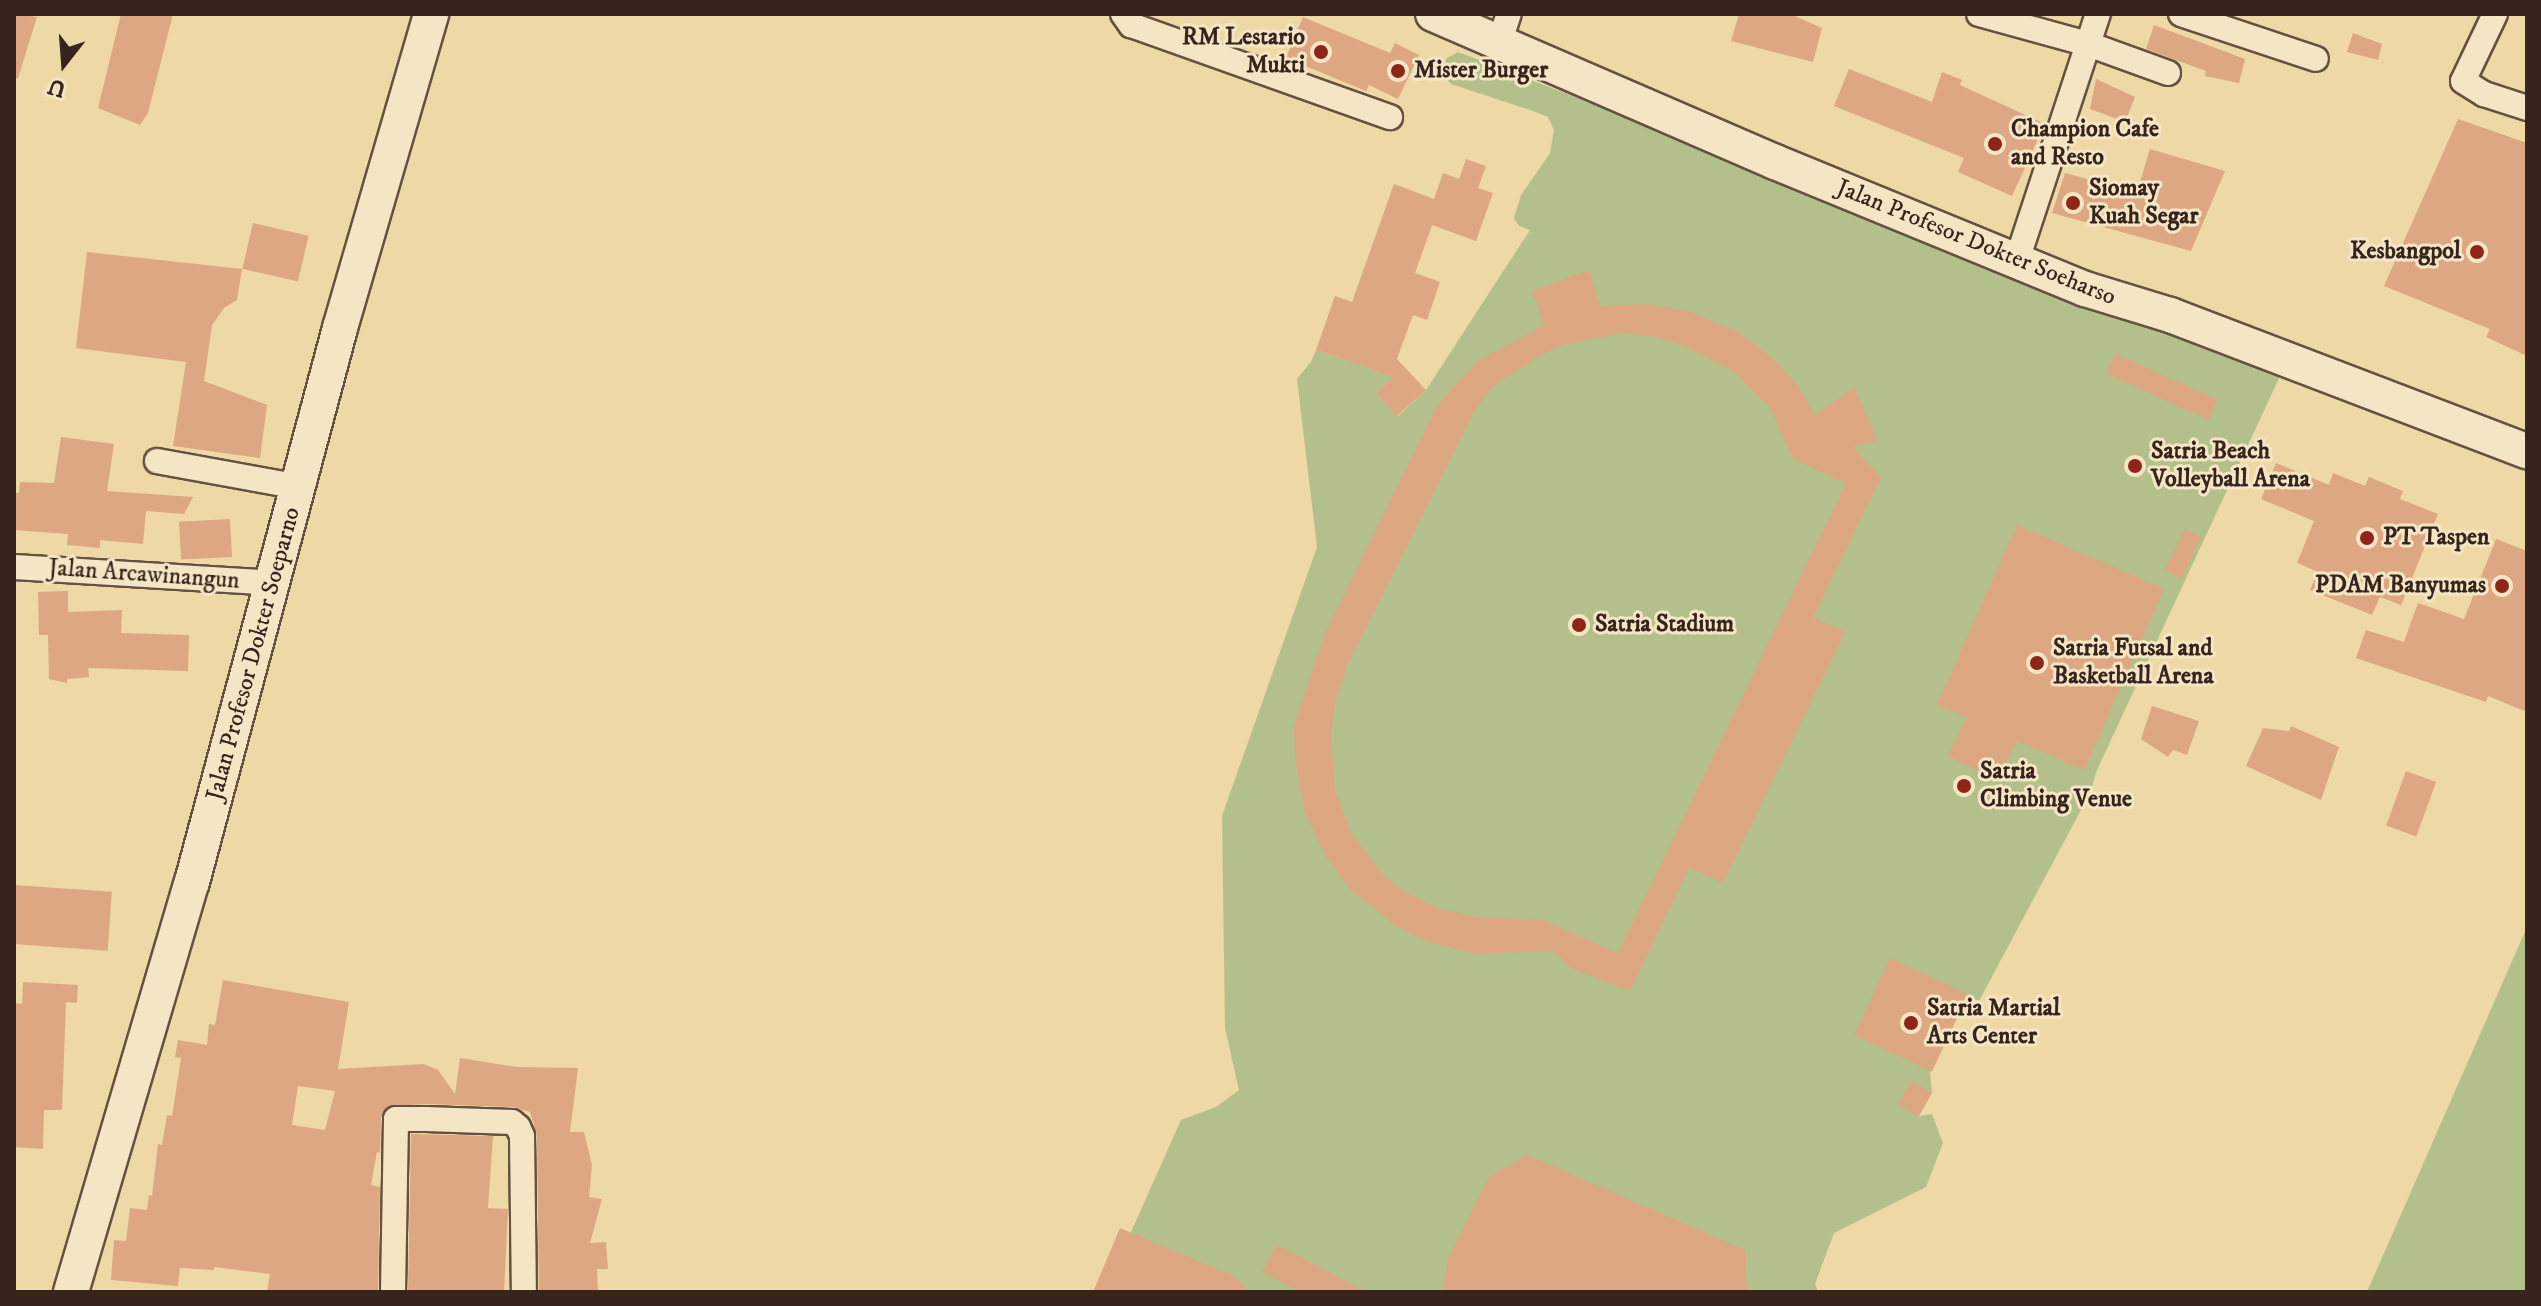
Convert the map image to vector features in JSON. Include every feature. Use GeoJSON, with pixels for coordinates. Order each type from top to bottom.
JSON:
{"type":"FeatureCollection","features":[{"type":"Feature","properties":{"kind":"street","name":"Jalan Profesor Dokter Soeparno"},"geometry":{"type":"LineString","coordinates":[[71,1292],[169,963],[300,487],[340,328],[431,14]]}},
{"type":"Feature","properties":{"kind":"street"},"geometry":{"type":"LineString","coordinates":[[1123,14],[1131,25],[1390,117]]}},
{"type":"Feature","properties":{"kind":"street","name":"Jalan Profesor Dokter Soeharso"},"geometry":{"type":"LineString","coordinates":[[1433,14],[1505,28],[1775,162],[2085,289],[2170,315],[2527,451]]}},
{"type":"Feature","properties":{"kind":"street"},"geometry":{"type":"LineString","coordinates":[[1979,14],[2088,44],[2168,73]]}},
{"type":"Feature","properties":{"kind":"street"},"geometry":{"type":"LineString","coordinates":[[2017,260],[2098,14]]}},
{"type":"Feature","properties":{"kind":"street"},"geometry":{"type":"LineString","coordinates":[[2181,14],[2316,59]]}},
{"type":"Feature","properties":{"kind":"street"},"geometry":{"type":"LineString","coordinates":[[2495,14],[2463,81],[2484,94],[2526,105]]}},
{"type":"Feature","properties":{"kind":"street"},"geometry":{"type":"LineString","coordinates":[[157,461],[300,487]]}},
{"type":"Feature","properties":{"kind":"street","name":"Jalan Arcawinangun"},"geometry":{"type":"LineString","coordinates":[[14,567],[273,583]]}},
{"type":"Feature","properties":{"kind":"street"},"geometry":{"type":"LineString","coordinates":[[393,1292],[396,1119],[512,1122],[518,1127],[522,1136],[524,1292]]}},
{"type":"Feature","properties":{"kind":"green space"},"geometry":{"type":"Polygon","coordinates":[[[1458,52],[1578,98],[1583,82],[2287,361],[2097,770],[2090,793],[1979,1001],[1968,996],[1930,1073],[1932,1093],[1919,1116],[1932,1114],[1943,1143],[1926,1187],[1834,1233],[1815,1284],[1818,1292],[1108,1292],[1116,1282],[1131,1232],[1181,1120],[1216,1107],[1239,1090],[1225,1028],[1222,816],[1317,547],[1297,379],[1316,350],[1371,369],[1395,364],[1404,367],[1376,393],[1398,416],[1426,390],[1530,230],[1519,226],[1514,218],[1521,195],[1550,153],[1554,130],[1548,117],[1451,84],[1441,72],[1447,58],[1458,52]]]}},
{"type":"Feature","properties":{"kind":"green space"},"geometry":{"type":"Polygon","coordinates":[[[2527,927],[2527,1292],[2367,1292],[2527,927]]]}},
{"type":"Feature","properties":{"kind":"building"},"geometry":{"type":"Polygon","coordinates":[[[14,14],[37,17],[18,78],[14,78],[14,14]]]}},
{"type":"Feature","properties":{"kind":"building"},"geometry":{"type":"Polygon","coordinates":[[[121,14],[173,14],[148,113],[140,125],[98,108],[121,14]]]}},
{"type":"Feature","properties":{"kind":"building"},"geometry":{"type":"Polygon","coordinates":[[[1739,14],[1790,14],[1822,28],[1813,62],[1731,41],[1739,14]]]}},
{"type":"Feature","properties":{"kind":"building"},"geometry":{"type":"Polygon","coordinates":[[[1303,17],[1390,53],[1395,43],[1419,55],[1398,99],[1369,85],[1366,91],[1286,58],[1303,17]]]}},
{"type":"Feature","properties":{"kind":"building"},"geometry":{"type":"Polygon","coordinates":[[[2154,25],[2245,59],[2239,83],[2205,76],[2206,71],[2146,49],[2154,25]]]}},
{"type":"Feature","properties":{"kind":"building"},"geometry":{"type":"Polygon","coordinates":[[[2353,33],[2382,44],[2378,60],[2347,52],[2353,33]]]}},
{"type":"Feature","properties":{"kind":"building"},"geometry":{"type":"Polygon","coordinates":[[[1849,69],[1932,102],[1942,72],[1962,80],[1960,85],[2045,124],[2012,196],[1958,172],[1964,158],[1834,106],[1849,69]]]}},
{"type":"Feature","properties":{"kind":"building"},"geometry":{"type":"Polygon","coordinates":[[[2096,79],[2135,97],[2125,122],[2090,109],[2096,79]]]}},
{"type":"Feature","properties":{"kind":"building"},"geometry":{"type":"Polygon","coordinates":[[[2458,119],[2527,143],[2527,356],[2486,337],[2490,329],[2384,286],[2458,119]]]}},
{"type":"Feature","properties":{"kind":"building"},"geometry":{"type":"Polygon","coordinates":[[[2150,149],[2225,171],[2191,251],[2052,213],[2065,173],[2137,192],[2150,149]]]}},
{"type":"Feature","properties":{"kind":"building"},"geometry":{"type":"Polygon","coordinates":[[[1466,159],[1486,166],[1478,188],[1493,193],[1476,241],[1432,225],[1415,273],[1440,282],[1427,320],[1413,315],[1397,359],[1426,390],[1397,416],[1376,393],[1393,377],[1316,350],[1335,296],[1352,302],[1394,184],[1434,199],[1443,173],[1459,179],[1466,159]]]}},
{"type":"Feature","properties":{"kind":"building"},"geometry":{"type":"Polygon","coordinates":[[[253,223],[309,236],[298,282],[242,269],[253,223]]]}},
{"type":"Feature","properties":{"kind":"building"},"geometry":{"type":"Polygon","coordinates":[[[87,252],[242,269],[237,300],[224,308],[212,325],[204,381],[267,405],[260,458],[173,446],[186,362],[76,348],[87,252]]]}},
{"type":"Feature","properties":{"kind":"building"},"geometry":{"type":"Polygon","coordinates":[[[1589,270],[1600,306],[1645,304],[1689,311],[1738,332],[1774,359],[1796,383],[1815,415],[1854,387],[1877,440],[1853,447],[1881,478],[1813,617],[1845,632],[1723,883],[1689,868],[1630,991],[1571,968],[1554,951],[1476,954],[1428,942],[1399,928],[1351,890],[1327,859],[1305,813],[1295,759],[1294,726],[1325,634],[1437,405],[1478,361],[1544,325],[1532,291],[1589,270]],[[1621,333],[1566,344],[1541,355],[1495,385],[1475,410],[1347,665],[1335,703],[1331,735],[1335,789],[1351,834],[1385,877],[1407,893],[1440,909],[1476,917],[1542,920],[1618,953],[1846,483],[1793,459],[1771,409],[1733,371],[1684,346],[1652,336],[1621,333]]]}},
{"type":"Feature","properties":{"kind":"building"},"geometry":{"type":"Polygon","coordinates":[[[2115,354],[2217,400],[2208,420],[2106,374],[2115,354]]]}},
{"type":"Feature","properties":{"kind":"building"},"geometry":{"type":"Polygon","coordinates":[[[61,437],[114,444],[107,491],[193,497],[184,514],[146,511],[143,544],[100,540],[100,548],[67,545],[68,534],[14,530],[14,493],[19,493],[20,482],[54,483],[61,437]]]}},
{"type":"Feature","properties":{"kind":"building","name":"PT Taspen"},"geometry":{"type":"Polygon","coordinates":[[[2276,463],[2329,485],[2333,473],[2365,486],[2369,477],[2403,491],[2400,499],[2438,514],[2401,605],[2380,597],[2372,615],[2310,590],[2318,572],[2297,563],[2314,521],[2261,499],[2276,463]]]}},
{"type":"Feature","properties":{"kind":"building"},"geometry":{"type":"Polygon","coordinates":[[[230,519],[232,557],[181,560],[179,522],[230,519]]]}},
{"type":"Feature","properties":{"kind":"building"},"geometry":{"type":"Polygon","coordinates":[[[2017,525],[2164,589],[2084,770],[2017,741],[1997,780],[1948,756],[1967,718],[1937,705],[2017,525]]]}},
{"type":"Feature","properties":{"kind":"building"},"geometry":{"type":"Polygon","coordinates":[[[2184,529],[2201,537],[2182,579],[2165,571],[2184,529]]]}},
{"type":"Feature","properties":{"kind":"building"},"geometry":{"type":"Polygon","coordinates":[[[2496,539],[2527,551],[2527,712],[2488,696],[2486,702],[2356,658],[2366,630],[2404,642],[2418,603],[2464,619],[2496,539]]]}},
{"type":"Feature","properties":{"kind":"building"},"geometry":{"type":"Polygon","coordinates":[[[68,591],[68,612],[122,610],[121,633],[189,635],[188,671],[88,668],[89,677],[67,679],[67,683],[49,679],[48,635],[39,635],[38,592],[68,591]]]}},
{"type":"Feature","properties":{"kind":"building"},"geometry":{"type":"Polygon","coordinates":[[[2152,706],[2199,721],[2187,755],[2173,750],[2168,757],[2141,739],[2152,706]]]}},
{"type":"Feature","properties":{"kind":"building"},"geometry":{"type":"Polygon","coordinates":[[[2291,726],[2339,747],[2321,800],[2246,766],[2263,728],[2289,731],[2291,726]]]}},
{"type":"Feature","properties":{"kind":"building"},"geometry":{"type":"Polygon","coordinates":[[[2406,771],[2436,782],[2416,836],[2386,826],[2406,771]]]}},
{"type":"Feature","properties":{"kind":"building"},"geometry":{"type":"Polygon","coordinates":[[[14,885],[112,892],[108,951],[14,944],[14,885]]]}},
{"type":"Feature","properties":{"kind":"building"},"geometry":{"type":"Polygon","coordinates":[[[1890,958],[1968,994],[1932,1071],[1854,1035],[1890,958]]]}},
{"type":"Feature","properties":{"kind":"building"},"geometry":{"type":"Polygon","coordinates":[[[223,980],[349,1002],[338,1069],[424,1064],[438,1070],[455,1094],[460,1058],[517,1067],[578,1068],[570,1132],[584,1132],[592,1165],[589,1197],[602,1199],[590,1243],[606,1242],[608,1269],[597,1269],[598,1292],[539,1292],[537,1136],[530,1112],[513,1107],[427,1104],[389,1106],[381,1118],[380,1153],[377,1152],[371,1185],[380,1187],[378,1292],[267,1292],[270,1274],[214,1267],[214,1270],[180,1268],[178,1286],[111,1280],[114,1240],[126,1241],[130,1208],[147,1210],[149,1195],[152,1196],[158,1144],[162,1145],[167,1115],[172,1116],[181,1058],[175,1057],[178,1040],[207,1045],[209,1024],[215,1025],[223,980]],[[298,1086],[292,1125],[325,1130],[335,1091],[298,1086]]]}},
{"type":"Feature","properties":{"kind":"building"},"geometry":{"type":"Polygon","coordinates":[[[23,982],[78,985],[77,1003],[66,1002],[62,1110],[44,1110],[43,1149],[14,1147],[14,1003],[22,1004],[23,982]]]}},
{"type":"Feature","properties":{"kind":"building"},"geometry":{"type":"Polygon","coordinates":[[[1911,1081],[1932,1093],[1918,1116],[1898,1104],[1911,1081]]]}},
{"type":"Feature","properties":{"kind":"building"},"geometry":{"type":"Polygon","coordinates":[[[411,1134],[493,1136],[488,1208],[508,1209],[504,1292],[408,1292],[411,1134]]]}},
{"type":"Feature","properties":{"kind":"building"},"geometry":{"type":"Polygon","coordinates":[[[1527,1155],[1745,1250],[1747,1292],[1443,1292],[1448,1258],[1489,1177],[1527,1155]]]}},
{"type":"Feature","properties":{"kind":"building"},"geometry":{"type":"Polygon","coordinates":[[[1120,1228],[1234,1276],[1249,1292],[1093,1292],[1120,1228]]]}},
{"type":"Feature","properties":{"kind":"building"},"geometry":{"type":"Polygon","coordinates":[[[1277,1245],[1367,1292],[1300,1292],[1262,1272],[1277,1245]]]}},
{"type":"Feature","properties":{"kind":"place","name":"RM Lestario Mukti"},"geometry":{"type":"Point","coordinates":[1321,52]}},
{"type":"Feature","properties":{"kind":"place","name":"Mister Burger"},"geometry":{"type":"Point","coordinates":[1398,71]}},
{"type":"Feature","properties":{"kind":"place","name":"Champion Cafe and Resto"},"geometry":{"type":"Point","coordinates":[1995,144]}},
{"type":"Feature","properties":{"kind":"place","name":"Siomay Kuah Segar"},"geometry":{"type":"Point","coordinates":[2073,203]}},
{"type":"Feature","properties":{"kind":"place","name":"Kesbangpol"},"geometry":{"type":"Point","coordinates":[2477,252]}},
{"type":"Feature","properties":{"kind":"place","name":"Satria Beach Volleyball Arena"},"geometry":{"type":"Point","coordinates":[2135,466]}},
{"type":"Feature","properties":{"kind":"place","name":"PT Taspen"},"geometry":{"type":"Point","coordinates":[2367,538]}},
{"type":"Feature","properties":{"kind":"place","name":"PDAM Banyumas"},"geometry":{"type":"Point","coordinates":[2502,586]}},
{"type":"Feature","properties":{"kind":"place","name":"Satria Stadium"},"geometry":{"type":"Point","coordinates":[1579,625]}},
{"type":"Feature","properties":{"kind":"place","name":"Satria Futsal and Basketball Arena"},"geometry":{"type":"Point","coordinates":[2037,663]}},
{"type":"Feature","properties":{"kind":"place","name":"Satria Climbing Venue"},"geometry":{"type":"Point","coordinates":[1964,786]}},
{"type":"Feature","properties":{"kind":"place","name":"Satria Martial Arts Center"},"geometry":{"type":"Point","coordinates":[1911,1023]}}]}
